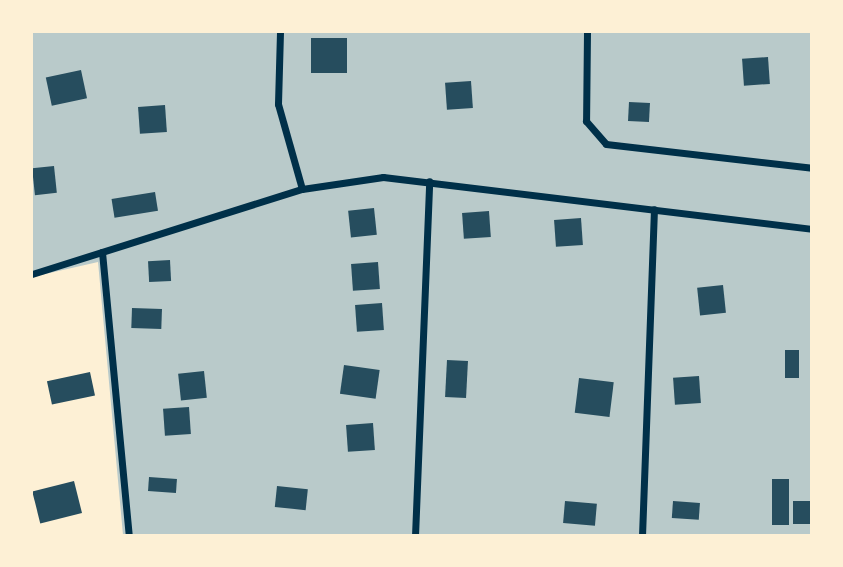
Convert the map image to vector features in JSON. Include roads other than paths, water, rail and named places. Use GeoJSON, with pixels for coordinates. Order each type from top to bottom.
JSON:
{"type":"FeatureCollection","features":[{"type":"Feature","properties":{"kind":"street"},"geometry":{"type":"LineString","coordinates":[[280,32],[278,104],[302,189]]}},
{"type":"Feature","properties":{"kind":"street"},"geometry":{"type":"LineString","coordinates":[[587,32],[586,121],[606,144],[811,168]]}},
{"type":"Feature","properties":{"kind":"street"},"geometry":{"type":"LineString","coordinates":[[32,274],[302,189],[383,177],[811,229]]}},
{"type":"Feature","properties":{"kind":"street"},"geometry":{"type":"LineString","coordinates":[[415,536],[429,181]]}},
{"type":"Feature","properties":{"kind":"street"},"geometry":{"type":"LineString","coordinates":[[642,536],[654,208]]}},
{"type":"Feature","properties":{"kind":"street"},"geometry":{"type":"LineString","coordinates":[[102,252],[129,536]]}}]}
